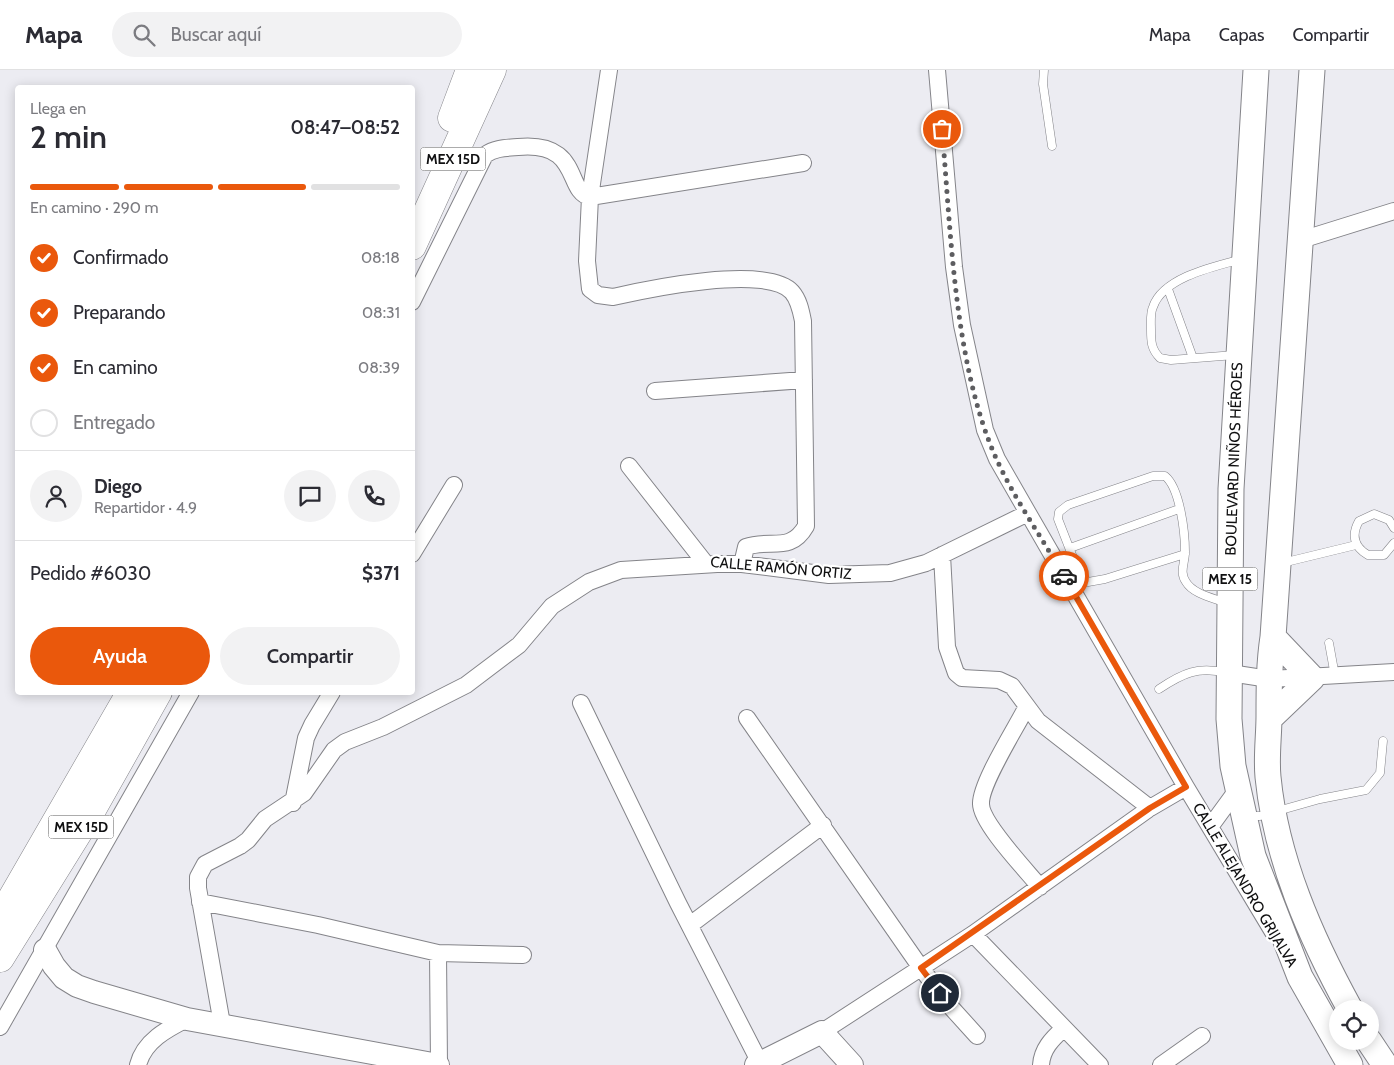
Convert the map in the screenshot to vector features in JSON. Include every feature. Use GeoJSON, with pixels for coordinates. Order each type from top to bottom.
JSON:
{"type":"FeatureCollection","features":[{"type":"Feature","properties":{"kind":"highway","name":"MEX 15D"},"geometry":{"type":"LineString","coordinates":[[415,198],[460,100],[470,70]]}},
{"type":"Feature","properties":{"kind":"highway","name":"MEX 15D"},"geometry":{"type":"LineString","coordinates":[[415,239],[492,70]]}},
{"type":"Feature","properties":{"kind":"highway","name":"MEX 15D"},"geometry":{"type":"LineString","coordinates":[[0,919],[130,695]]}},
{"type":"Feature","properties":{"kind":"highway","name":"MEX 15D"},"geometry":{"type":"LineString","coordinates":[[0,958],[90,813],[156,695]]}},
{"type":"Feature","properties":{"kind":"main road","name":"MEX 15"},"geometry":{"type":"LineString","coordinates":[[1312,70],[1269,679],[1268,776],[1273,811],[1283,854],[1301,907],[1326,964],[1345,1000]]}},
{"type":"Feature","properties":{"kind":"main road","name":"BOULEVARD NIÑOS HÉROES"},"geometry":{"type":"LineString","coordinates":[[1253,71],[1230,489],[1229,719],[1236,790],[1253,856],[1300,977],[1350,1065]]}},
{"type":"Feature","properties":{"kind":"main road"},"geometry":{"type":"LineString","coordinates":[[1269,719],[1323,676],[1273,637]]}},
{"type":"Feature","properties":{"kind":"main road"},"geometry":{"type":"LineString","coordinates":[[1376,1050],[1385,1065]]}},
{"type":"Feature","properties":{"kind":"street"},"geometry":{"type":"LineString","coordinates":[[609,70],[590,197],[587,277],[590,289],[598,295],[613,297],[721,279],[760,280],[782,286],[792,292],[799,304],[803,321],[807,518],[801,534],[789,543],[746,547],[742,564]]}},
{"type":"Feature","properties":{"kind":"street","name":"CALLE ALEJANDRO GRIJALVA"},"geometry":{"type":"LineString","coordinates":[[937,70],[954,267],[970,368],[985,430],[997,459],[1028,513],[1210,828],[1300,977]]}},
{"type":"Feature","properties":{"kind":"street"},"geometry":{"type":"LineString","coordinates":[[415,296],[485,155],[494,149],[536,145],[553,152],[566,163],[580,190],[585,196],[590,197],[803,163]]}},
{"type":"Feature","properties":{"kind":"street"},"geometry":{"type":"LineString","coordinates":[[1301,240],[1394,212]]}},
{"type":"Feature","properties":{"kind":"street"},"geometry":{"type":"LineString","coordinates":[[655,391],[804,380]]}},
{"type":"Feature","properties":{"kind":"street","name":"CALLE RAMÓN ORTIZ"},"geometry":{"type":"LineString","coordinates":[[629,466],[706,564],[742,564],[829,575],[890,573],[910,568],[942,555],[1028,513]]}},
{"type":"Feature","properties":{"kind":"street"},"geometry":{"type":"LineString","coordinates":[[415,549],[454,485]]}},
{"type":"Feature","properties":{"kind":"street"},"geometry":{"type":"LineString","coordinates":[[942,555],[947,647],[956,674],[971,680],[1006,682],[1012,686],[1026,708],[1053,733],[1150,808]]}},
{"type":"Feature","properties":{"kind":"street"},"geometry":{"type":"LineString","coordinates":[[222,1024],[200,902],[198,877],[205,864],[240,846],[265,819],[293,802],[310,786],[334,750],[345,742],[383,727],[466,685],[519,646],[552,606],[567,594],[589,582],[622,570],[706,564]]}},
{"type":"Feature","properties":{"kind":"street"},"geometry":{"type":"LineString","coordinates":[[1230,673],[1269,679],[1394,672]]}},
{"type":"Feature","properties":{"kind":"street"},"geometry":{"type":"LineString","coordinates":[[0,1027],[189,695]]}},
{"type":"Feature","properties":{"kind":"street"},"geometry":{"type":"LineString","coordinates":[[293,802],[306,738],[330,695]]}},
{"type":"Feature","properties":{"kind":"street"},"geometry":{"type":"LineString","coordinates":[[581,703],[759,1064],[822,1032],[921,968],[973,934],[1150,808],[1186,787]]}},
{"type":"Feature","properties":{"kind":"street"},"geometry":{"type":"LineString","coordinates":[[1026,708],[984,786],[980,805],[989,824],[1040,887]]}},
{"type":"Feature","properties":{"kind":"street"},"geometry":{"type":"LineString","coordinates":[[746,718],[823,825],[921,968],[976,1036]]}},
{"type":"Feature","properties":{"kind":"street"},"geometry":{"type":"LineString","coordinates":[[1210,828],[1236,790]]}},
{"type":"Feature","properties":{"kind":"street"},"geometry":{"type":"LineString","coordinates":[[690,925],[823,825]]}},
{"type":"Feature","properties":{"kind":"street"},"geometry":{"type":"LineString","coordinates":[[200,902],[326,927],[438,953],[523,955]]}},
{"type":"Feature","properties":{"kind":"street"},"geometry":{"type":"LineString","coordinates":[[973,934],[1100,1065]]}},
{"type":"Feature","properties":{"kind":"street"},"geometry":{"type":"LineString","coordinates":[[45,950],[59,972],[77,986],[187,1019],[438,1065],[438,953]]}},
{"type":"Feature","properties":{"kind":"street"},"geometry":{"type":"LineString","coordinates":[[138,1065],[140,1057],[158,1036],[187,1019]]}},
{"type":"Feature","properties":{"kind":"street"},"geometry":{"type":"LineString","coordinates":[[1041,1065],[1043,1053],[1051,1040],[1064,1029]]}},
{"type":"Feature","properties":{"kind":"street"},"geometry":{"type":"LineString","coordinates":[[822,1032],[852,1065]]}},
{"type":"Feature","properties":{"kind":"street"},"geometry":{"type":"LineString","coordinates":[[1162,1065],[1202,1036]]}},
{"type":"Feature","properties":{"kind":"lane"},"geometry":{"type":"LineString","coordinates":[[1044,70],[1043,84],[1052,146]]}},
{"type":"Feature","properties":{"kind":"lane"},"geometry":{"type":"LineString","coordinates":[[1238,355],[1171,360],[1160,358],[1152,345],[1152,307],[1168,289],[1201,270],[1244,259]]}},
{"type":"Feature","properties":{"kind":"lane"},"geometry":{"type":"LineString","coordinates":[[1168,289],[1193,358]]}},
{"type":"Feature","properties":{"kind":"lane"},"geometry":{"type":"LineString","coordinates":[[1186,554],[1105,579],[1088,582],[1079,573],[1058,519],[1059,512],[1068,505],[1159,475],[1165,476],[1170,480],[1180,509],[1186,554],[1182,574],[1188,585],[1197,591],[1230,604]]}},
{"type":"Feature","properties":{"kind":"lane"},"geometry":{"type":"LineString","coordinates":[[1070,548],[1180,509]]}},
{"type":"Feature","properties":{"kind":"lane"},"geometry":{"type":"LineString","coordinates":[[1394,528],[1382,516],[1366,516],[1355,528],[1354,536],[1356,544],[1368,555],[1376,557],[1384,554],[1394,544]]}},
{"type":"Feature","properties":{"kind":"lane"},"geometry":{"type":"LineString","coordinates":[[1278,564],[1356,544]]}},
{"type":"Feature","properties":{"kind":"lane"},"geometry":{"type":"LineString","coordinates":[[1323,676],[1329,643]]}},
{"type":"Feature","properties":{"kind":"lane"},"geometry":{"type":"LineString","coordinates":[[1159,689],[1184,674],[1196,671],[1210,669],[1230,673]]}},
{"type":"Feature","properties":{"kind":"lane"},"geometry":{"type":"LineString","coordinates":[[1236,790],[1254,816],[1320,799],[1366,790],[1380,773],[1383,740]]}},
{"type":"Feature","properties":{"kind":"way so far"},"geometry":{"type":"LineString","coordinates":[[942,129],[954,267],[962,325],[985,430],[997,459],[1064,576]]}},
{"type":"Feature","properties":{"kind":"route"},"geometry":{"type":"LineString","coordinates":[[940,993],[921,968],[973,934],[1150,808],[1186,787],[1064,576]]}}]}
